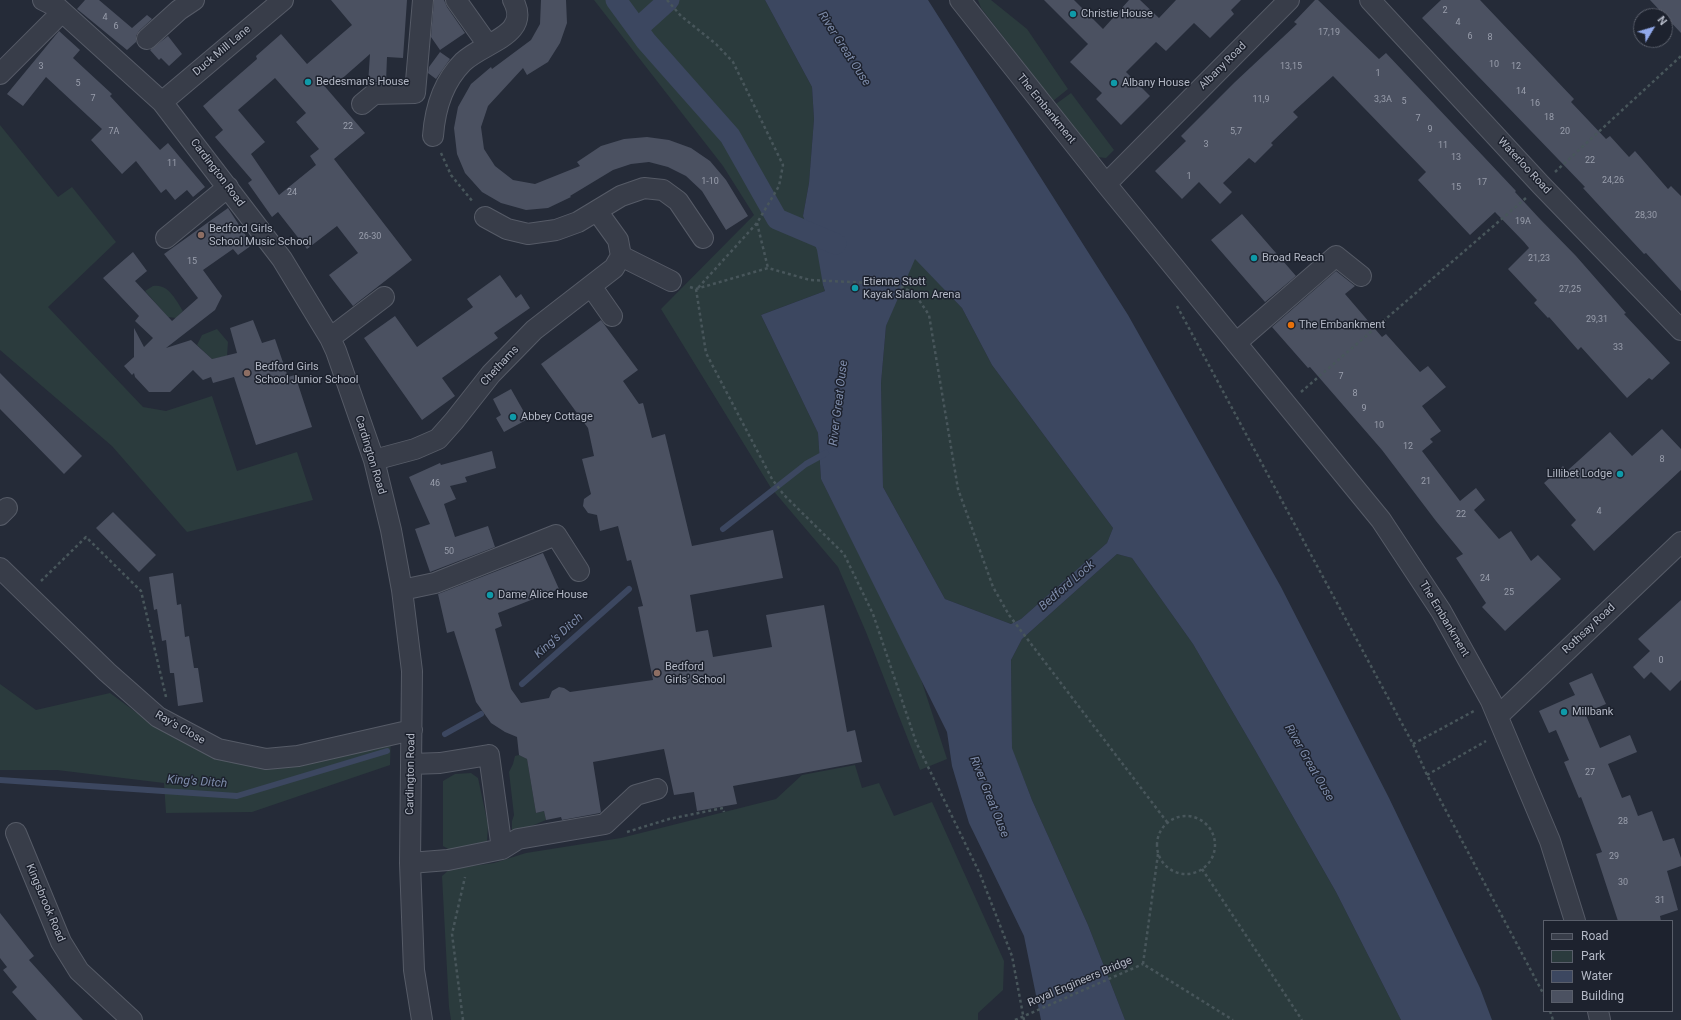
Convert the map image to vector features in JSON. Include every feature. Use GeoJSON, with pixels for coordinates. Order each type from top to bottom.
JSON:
{"type":"FeatureCollection","features":[{"type":"Feature","properties":{"kind":"street","name":"Cardington Road"},"geometry":{"type":"LineString","coordinates":[[43,0],[62,12],[162,102],[282,259],[336,350],[374,460],[391,530],[402,590],[412,671],[410,863],[414,970],[422,1020]]}},
{"type":"Feature","properties":{"kind":"street"},"geometry":{"type":"LineString","coordinates":[[147,39],[179,10],[194,0]]}},
{"type":"Feature","properties":{"kind":"street","name":"Duck Mill Lane"},"geometry":{"type":"LineString","coordinates":[[162,102],[282,0]]}},
{"type":"Feature","properties":{"kind":"street"},"geometry":{"type":"LineString","coordinates":[[362,104],[374,94],[415,93],[423,0]]}},
{"type":"Feature","properties":{"kind":"street"},"geometry":{"type":"LineString","coordinates":[[456,0],[488,45]]}},
{"type":"Feature","properties":{"kind":"street"},"geometry":{"type":"LineString","coordinates":[[433,136],[434,119],[439,99],[448,80],[464,62],[514,29],[518,19],[519,10],[514,0]]}},
{"type":"Feature","properties":{"kind":"street","name":"The Embankment"},"geometry":{"type":"LineString","coordinates":[[960,0],[1106,184],[1382,520],[1441,611],[1498,716],[1550,841],[1576,920]]}},
{"type":"Feature","properties":{"kind":"street","name":"Albany Road"},"geometry":{"type":"LineString","coordinates":[[1106,184],[1289,0]]}},
{"type":"Feature","properties":{"kind":"street","name":"Waterloo Road"},"geometry":{"type":"LineString","coordinates":[[1370,0],[1541,185],[1681,330]]}},
{"type":"Feature","properties":{"kind":"street"},"geometry":{"type":"LineString","coordinates":[[0,74],[62,12]]}},
{"type":"Feature","properties":{"kind":"street"},"geometry":{"type":"LineString","coordinates":[[166,238],[228,187]]}},
{"type":"Feature","properties":{"kind":"street"},"geometry":{"type":"LineString","coordinates":[[485,217],[507,229],[528,234],[556,230],[578,222],[621,196],[644,188],[663,190],[678,201],[703,238]]}},
{"type":"Feature","properties":{"kind":"street"},"geometry":{"type":"LineString","coordinates":[[597,211],[618,240],[621,256],[671,281]]}},
{"type":"Feature","properties":{"kind":"street","name":"Chethams"},"geometry":{"type":"LineString","coordinates":[[374,460],[415,449],[438,438],[454,421],[491,374],[534,330],[614,268],[621,256]]}},
{"type":"Feature","properties":{"kind":"street"},"geometry":{"type":"LineString","coordinates":[[1236,343],[1336,256],[1362,276]]}},
{"type":"Feature","properties":{"kind":"street"},"geometry":{"type":"LineString","coordinates":[[591,286],[612,316]]}},
{"type":"Feature","properties":{"kind":"street"},"geometry":{"type":"LineString","coordinates":[[330,338],[384,297]]}},
{"type":"Feature","properties":{"kind":"street"},"geometry":{"type":"LineString","coordinates":[[402,590],[435,583],[556,534],[579,571]]}},
{"type":"Feature","properties":{"kind":"street","name":"Rothsay Road"},"geometry":{"type":"LineString","coordinates":[[1498,716],[1681,542]]}},
{"type":"Feature","properties":{"kind":"street","name":"Ray's Close"},"geometry":{"type":"LineString","coordinates":[[0,568],[107,672],[158,717],[218,749],[266,759],[298,756],[412,730]]}},
{"type":"Feature","properties":{"kind":"street"},"geometry":{"type":"LineString","coordinates":[[411,764],[440,763],[489,755],[502,849]]}},
{"type":"Feature","properties":{"kind":"street"},"geometry":{"type":"LineString","coordinates":[[410,863],[448,860],[502,849],[518,839],[605,824],[636,795],[657,788]]}},
{"type":"Feature","properties":{"kind":"street","name":"Kingsbrook Road"},"geometry":{"type":"LineString","coordinates":[[16,833],[61,942],[79,971],[132,1020]]}},
{"type":"Feature","properties":{"kind":"path"},"geometry":{"type":"LineString","coordinates":[[667,0],[681,16],[716,44],[733,62],[783,166],[779,186],[757,223],[696,290]]}},
{"type":"Feature","properties":{"kind":"path"},"geometry":{"type":"LineString","coordinates":[[1287,404],[1541,185],[1681,56]]}},
{"type":"Feature","properties":{"kind":"path"},"geometry":{"type":"LineString","coordinates":[[433,136],[451,175],[485,217]]}},
{"type":"Feature","properties":{"kind":"path"},"geometry":{"type":"LineString","coordinates":[[757,223],[768,268]]}},
{"type":"Feature","properties":{"kind":"path"},"geometry":{"type":"LineString","coordinates":[[696,290],[768,268],[810,280],[870,283],[902,287],[915,294],[929,315],[958,489],[993,586],[1009,615],[1167,822]]}},
{"type":"Feature","properties":{"kind":"path"},"geometry":{"type":"LineString","coordinates":[[1193,289],[1176,304],[1413,744],[1543,993]]}},
{"type":"Feature","properties":{"kind":"path"},"geometry":{"type":"LineString","coordinates":[[696,290],[706,353],[772,479],[784,496],[844,554],[873,614],[916,742],[980,874],[1012,956],[1024,1020]]}},
{"type":"Feature","properties":{"kind":"path"},"geometry":{"type":"LineString","coordinates":[[27,595],[86,537],[140,591],[174,726]]}},
{"type":"Feature","properties":{"kind":"path"},"geometry":{"type":"LineString","coordinates":[[1413,744],[1498,716]]}},
{"type":"Feature","properties":{"kind":"path"},"geometry":{"type":"LineString","coordinates":[[1428,775],[1498,716]]}},
{"type":"Feature","properties":{"kind":"path"},"geometry":{"type":"LineString","coordinates":[[1158,854],[1169,868],[1177,872],[1190,873],[1202,869],[1208,862],[1214,850],[1213,836],[1209,828],[1202,821],[1189,816],[1175,818],[1167,822],[1161,829],[1158,837],[1158,854],[1143,964],[1233,1020]]}},
{"type":"Feature","properties":{"kind":"path"},"geometry":{"type":"LineString","coordinates":[[1202,869],[1302,1020]]}},
{"type":"Feature","properties":{"kind":"path"},"geometry":{"type":"LineString","coordinates":[[463,1020],[452,934],[466,875]]}},
{"type":"Feature","properties":{"kind":"path","name":"Royal Engineers Bridge"},"geometry":{"type":"LineString","coordinates":[[1015,1020],[1143,964]]}},
{"type":"Feature","properties":{"kind":"green space"},"geometry":{"type":"Polygon","coordinates":[[[594,0],[765,0],[812,87],[814,119],[809,183],[803,216],[915,258],[962,308],[992,365],[1113,528],[1107,543],[1021,619],[1011,624],[945,599],[883,487],[881,383],[886,326],[899,293],[823,286],[825,291],[761,315],[818,433],[821,479],[920,676],[947,759],[920,770],[866,632],[838,567],[771,488],[661,309],[754,215],[723,166],[594,0]]]}},
{"type":"Feature","properties":{"kind":"green space"},"geometry":{"type":"Polygon","coordinates":[[[978,0],[991,0],[1027,29],[1068,89],[1053,101],[981,8],[978,0]]]}},
{"type":"Feature","properties":{"kind":"green space"},"geometry":{"type":"Polygon","coordinates":[[[1071,93],[1114,150],[1106,158],[1097,157],[1056,104],[1071,93]]]}},
{"type":"Feature","properties":{"kind":"green space"},"geometry":{"type":"Polygon","coordinates":[[[0,125],[58,197],[72,187],[116,242],[48,307],[143,407],[166,411],[212,396],[237,471],[297,452],[313,500],[187,532],[112,446],[0,350],[0,125]]]}},
{"type":"Feature","properties":{"kind":"green space"},"geometry":{"type":"Polygon","coordinates":[[[153,286],[163,287],[174,297],[183,311],[176,318],[168,317],[145,291],[153,286]]]}},
{"type":"Feature","properties":{"kind":"green space"},"geometry":{"type":"Polygon","coordinates":[[[217,329],[228,342],[227,356],[212,359],[197,345],[202,335],[217,329]]]}},
{"type":"Feature","properties":{"kind":"green space"},"geometry":{"type":"Polygon","coordinates":[[[1117,554],[1132,558],[1193,644],[1336,892],[1401,1020],[1125,1020],[1088,925],[1032,800],[1012,749],[1011,660],[1022,639],[1117,554]]]}},
{"type":"Feature","properties":{"kind":"green space"},"geometry":{"type":"Polygon","coordinates":[[[0,684],[36,710],[110,693],[156,727],[214,756],[391,735],[390,765],[252,812],[166,813],[164,783],[57,770],[0,770],[0,684]]]}},
{"type":"Feature","properties":{"kind":"green space"},"geometry":{"type":"Polygon","coordinates":[[[519,755],[527,759],[536,813],[544,811],[546,820],[512,834],[512,821],[514,815],[509,772],[515,756],[519,755]]]}},
{"type":"Feature","properties":{"kind":"green space"},"geometry":{"type":"Polygon","coordinates":[[[855,765],[862,788],[879,783],[894,816],[932,802],[1004,961],[1003,990],[978,1013],[978,1020],[451,1020],[442,876],[450,869],[494,863],[526,853],[621,838],[776,799],[802,775],[855,765]]]}},
{"type":"Feature","properties":{"kind":"green space"},"geometry":{"type":"Polygon","coordinates":[[[471,773],[478,778],[488,825],[487,842],[450,850],[443,846],[443,781],[455,774],[471,773]]]}},
{"type":"Feature","properties":{"kind":"water"},"geometry":{"type":"Polygon","coordinates":[[[765,0],[928,0],[1128,315],[1281,587],[1389,798],[1480,988],[1492,1020],[1401,1020],[1336,892],[1193,644],[1132,558],[1117,554],[1022,639],[1011,660],[1012,748],[1032,800],[1088,925],[1125,1020],[1041,1020],[1024,936],[969,823],[952,766],[947,732],[821,479],[818,433],[761,315],[825,291],[817,250],[803,216],[809,183],[814,119],[812,87],[765,0]],[[915,259],[886,326],[881,383],[883,487],[945,599],[1011,624],[1021,619],[1107,543],[1113,528],[992,365],[962,308],[915,259]]]}},
{"type":"Feature","properties":{"kind":"building"},"geometry":{"type":"Polygon","coordinates":[[[85,0],[99,0],[132,28],[147,15],[152,19],[139,31],[136,36],[136,42],[127,50],[77,9],[85,0]]]}},
{"type":"Feature","properties":{"kind":"building"},"geometry":{"type":"Polygon","coordinates":[[[331,0],[407,0],[403,58],[387,57],[386,82],[374,82],[368,84],[370,54],[337,83],[321,82],[365,133],[334,159],[412,260],[353,306],[329,275],[358,253],[337,226],[307,249],[278,212],[272,217],[248,183],[252,180],[215,137],[223,130],[203,106],[257,59],[256,56],[281,34],[307,64],[352,25],[331,0]],[[275,78],[238,110],[265,142],[251,154],[279,195],[316,165],[310,156],[319,149],[296,122],[306,113],[275,78]]]}},
{"type":"Feature","properties":{"kind":"building"},"geometry":{"type":"Polygon","coordinates":[[[434,0],[444,0],[447,7],[465,33],[440,50],[431,37],[434,0]]]}},
{"type":"Feature","properties":{"kind":"building"},"geometry":{"type":"Polygon","coordinates":[[[541,0],[566,0],[567,23],[560,43],[548,62],[527,75],[523,68],[488,106],[481,127],[484,149],[495,166],[513,180],[535,184],[580,166],[577,162],[601,146],[624,139],[647,137],[669,140],[691,148],[710,161],[726,180],[748,216],[726,230],[702,191],[686,176],[668,167],[649,162],[631,164],[613,170],[570,196],[571,197],[548,208],[526,210],[501,203],[482,192],[465,173],[457,154],[454,128],[458,107],[471,84],[491,67],[492,69],[531,40],[540,24],[541,0]]]}},
{"type":"Feature","properties":{"kind":"building"},"geometry":{"type":"Polygon","coordinates":[[[1044,0],[1074,0],[1103,29],[1129,0],[1140,0],[1159,18],[1176,0],[1241,0],[1231,10],[1234,14],[1210,38],[1194,23],[1166,51],[1156,42],[1126,72],[1150,96],[1121,125],[1096,99],[1102,93],[1070,62],[1088,44],[1044,0]]]}},
{"type":"Feature","properties":{"kind":"building"},"geometry":{"type":"Polygon","coordinates":[[[1315,0],[1318,0],[1379,59],[1386,53],[1576,256],[1626,313],[1624,314],[1670,363],[1652,380],[1649,378],[1627,398],[1581,347],[1578,350],[1549,317],[1548,318],[1534,303],[1537,300],[1508,269],[1529,248],[1524,242],[1495,212],[1470,235],[1418,180],[1426,172],[1333,76],[1293,112],[1298,117],[1271,143],[1273,145],[1255,163],[1249,158],[1223,183],[1232,192],[1220,204],[1199,182],[1182,199],[1155,171],[1186,141],[1181,136],[1235,82],[1297,24],[1294,22],[1315,0]]]}},
{"type":"Feature","properties":{"kind":"building"},"geometry":{"type":"Polygon","coordinates":[[[1441,0],[1480,0],[1574,99],[1571,102],[1606,139],[1610,136],[1629,157],[1635,151],[1668,189],[1671,186],[1681,196],[1681,291],[1646,253],[1644,254],[1583,188],[1585,187],[1422,18],[1441,0]]]}},
{"type":"Feature","properties":{"kind":"building"},"geometry":{"type":"Polygon","coordinates":[[[1650,0],[1681,0],[1681,33],[1673,24],[1673,8],[1658,8],[1650,0]]]}},
{"type":"Feature","properties":{"kind":"building"},"geometry":{"type":"Polygon","coordinates":[[[59,31],[80,50],[73,58],[112,94],[110,96],[160,150],[168,143],[205,187],[193,197],[187,190],[175,200],[166,189],[161,193],[136,161],[122,174],[91,140],[102,129],[46,77],[23,106],[7,94],[59,31]]]}},
{"type":"Feature","properties":{"kind":"building"},"geometry":{"type":"Polygon","coordinates":[[[168,36],[182,54],[169,66],[161,58],[159,60],[150,50],[168,36]]]}},
{"type":"Feature","properties":{"kind":"building"},"geometry":{"type":"Polygon","coordinates":[[[440,52],[450,59],[436,79],[428,73],[429,67],[440,52]]]}},
{"type":"Feature","properties":{"kind":"building"},"geometry":{"type":"Polygon","coordinates":[[[228,208],[252,245],[238,255],[233,249],[203,270],[222,296],[215,310],[166,348],[191,340],[212,359],[237,353],[230,328],[253,320],[262,343],[275,339],[288,377],[295,375],[312,427],[256,445],[234,377],[213,383],[211,377],[203,380],[193,370],[170,392],[149,392],[135,377],[134,373],[132,375],[124,366],[134,357],[134,328],[144,347],[153,338],[135,321],[139,316],[103,278],[133,252],[147,271],[135,281],[172,321],[198,298],[164,254],[228,208]]]}},
{"type":"Feature","properties":{"kind":"building","name":"Broad Reach"},"geometry":{"type":"Polygon","coordinates":[[[1242,214],[1296,276],[1265,302],[1211,240],[1242,214]]]}},
{"type":"Feature","properties":{"kind":"building"},"geometry":{"type":"Polygon","coordinates":[[[1336,271],[1355,286],[1345,294],[1382,337],[1386,334],[1420,372],[1428,366],[1446,387],[1422,406],[1441,431],[1430,439],[1433,442],[1422,451],[1460,501],[1476,488],[1485,500],[1474,510],[1499,539],[1511,531],[1531,561],[1538,555],[1561,579],[1505,631],[1482,607],[1486,603],[1456,558],[1463,554],[1382,450],[1310,367],[1308,368],[1272,327],[1336,271]]]}},
{"type":"Feature","properties":{"kind":"building"},"geometry":{"type":"Polygon","coordinates":[[[500,275],[516,298],[521,294],[530,308],[494,333],[498,338],[442,378],[455,396],[422,420],[364,338],[395,316],[417,347],[473,307],[467,299],[500,275]]]}},
{"type":"Feature","properties":{"kind":"building"},"geometry":{"type":"Polygon","coordinates":[[[601,320],[638,370],[623,381],[639,404],[643,403],[652,438],[665,434],[692,546],[773,530],[783,578],[690,595],[696,632],[708,630],[713,657],[772,647],[766,615],[824,605],[847,732],[855,730],[862,762],[733,786],[737,804],[697,811],[694,792],[674,795],[664,749],[593,762],[600,813],[562,820],[561,817],[546,820],[544,811],[536,813],[527,759],[519,755],[517,737],[505,732],[491,723],[476,702],[454,631],[447,633],[438,594],[543,553],[559,589],[498,613],[502,626],[495,629],[511,689],[521,703],[549,698],[552,691],[559,687],[570,692],[653,680],[638,607],[643,606],[631,560],[627,561],[618,526],[600,531],[597,515],[588,513],[583,506],[584,499],[591,494],[582,459],[594,456],[588,428],[541,364],[601,320]]]}},
{"type":"Feature","properties":{"kind":"building"},"geometry":{"type":"Polygon","coordinates":[[[0,373],[82,456],[64,474],[0,409],[0,373]]]}},
{"type":"Feature","properties":{"kind":"building","name":"Abbey Cottage"},"geometry":{"type":"Polygon","coordinates":[[[511,389],[528,419],[504,432],[496,418],[501,415],[493,399],[511,389]]]}},
{"type":"Feature","properties":{"kind":"building"},"geometry":{"type":"Polygon","coordinates":[[[1662,429],[1681,449],[1681,470],[1594,551],[1571,525],[1576,520],[1544,483],[1563,466],[1567,471],[1610,432],[1632,456],[1662,429]]]}},
{"type":"Feature","properties":{"kind":"building"},"geometry":{"type":"Polygon","coordinates":[[[492,451],[496,468],[465,477],[467,482],[450,486],[456,499],[444,504],[455,537],[488,526],[495,547],[430,572],[415,529],[430,524],[409,477],[440,463],[441,465],[492,451]]]}},
{"type":"Feature","properties":{"kind":"building"},"geometry":{"type":"Polygon","coordinates":[[[113,512],[156,555],[139,572],[96,528],[113,512]]]}},
{"type":"Feature","properties":{"kind":"building"},"geometry":{"type":"Polygon","coordinates":[[[173,573],[177,605],[181,604],[185,637],[189,636],[194,668],[198,668],[203,702],[178,706],[174,673],[170,673],[166,640],[162,641],[157,609],[154,610],[149,577],[173,573]]]}},
{"type":"Feature","properties":{"kind":"building"},"geometry":{"type":"Polygon","coordinates":[[[1681,600],[1681,680],[1670,691],[1651,672],[1644,679],[1633,667],[1650,651],[1638,639],[1681,600]]]}},
{"type":"Feature","properties":{"kind":"building"},"geometry":{"type":"Polygon","coordinates":[[[1592,673],[1606,704],[1585,713],[1600,748],[1630,735],[1637,752],[1608,764],[1622,798],[1630,795],[1638,816],[1652,811],[1663,841],[1674,838],[1681,858],[1681,866],[1667,871],[1678,910],[1660,916],[1661,920],[1618,920],[1596,854],[1602,852],[1581,797],[1579,798],[1564,762],[1569,760],[1556,730],[1549,733],[1539,711],[1575,695],[1569,683],[1592,673]]]}},
{"type":"Feature","properties":{"kind":"building"},"geometry":{"type":"Polygon","coordinates":[[[0,913],[34,956],[29,960],[83,1020],[37,1020],[12,992],[17,987],[3,970],[7,967],[0,958],[0,913]]]}},
{"type":"Feature","properties":{"kind":"waterway"},"geometry":{"type":"LineString","coordinates":[[616,0],[646,41],[730,136],[777,219],[836,244]]}},
{"type":"Feature","properties":{"kind":"waterway"},"geometry":{"type":"LineString","coordinates":[[638,28],[669,0]]}},
{"type":"Feature","properties":{"kind":"waterway","name":"King's Ditch"},"geometry":{"type":"LineString","coordinates":[[723,529],[806,464],[826,453]]}},
{"type":"Feature","properties":{"kind":"waterway","name":"King's Ditch"},"geometry":{"type":"LineString","coordinates":[[522,684],[629,589]]}},
{"type":"Feature","properties":{"kind":"waterway","name":"King's Ditch"},"geometry":{"type":"LineString","coordinates":[[445,734],[481,714]]}},
{"type":"Feature","properties":{"kind":"waterway","name":"King's Ditch"},"geometry":{"type":"LineString","coordinates":[[0,780],[237,796],[387,751]]}},
{"type":"Feature","properties":{"kind":"place","name":"Christie House"},"geometry":{"type":"Point","coordinates":[1073,14]}},
{"type":"Feature","properties":{"kind":"place","name":"Bedesman's House"},"geometry":{"type":"Point","coordinates":[308,82]}},
{"type":"Feature","properties":{"kind":"place","name":"Albany House"},"geometry":{"type":"Point","coordinates":[1114,83]}},
{"type":"Feature","properties":{"kind":"place","name":"Bedford Girls School Music School"},"geometry":{"type":"Point","coordinates":[201,235]}},
{"type":"Feature","properties":{"kind":"place","name":"Broad Reach"},"geometry":{"type":"Point","coordinates":[1254,258]}},
{"type":"Feature","properties":{"kind":"place","name":"Etienne Stott Kayak Slalom Arena"},"geometry":{"type":"Point","coordinates":[855,288]}},
{"type":"Feature","properties":{"kind":"place","name":"The Embankment"},"geometry":{"type":"Point","coordinates":[1291,325]}},
{"type":"Feature","properties":{"kind":"place","name":"Bedford Girls School Junior School"},"geometry":{"type":"Point","coordinates":[247,373]}},
{"type":"Feature","properties":{"kind":"place","name":"Abbey Cottage"},"geometry":{"type":"Point","coordinates":[513,417]}},
{"type":"Feature","properties":{"kind":"place","name":"Lillibet Lodge"},"geometry":{"type":"Point","coordinates":[1620,474]}},
{"type":"Feature","properties":{"kind":"place","name":"Dame Alice House"},"geometry":{"type":"Point","coordinates":[490,595]}},
{"type":"Feature","properties":{"kind":"place","name":"Bedford Girls' School"},"geometry":{"type":"Point","coordinates":[657,673]}},
{"type":"Feature","properties":{"kind":"place","name":"Millbank"},"geometry":{"type":"Point","coordinates":[1564,712]}},
{"type":"Feature","properties":{"kind":"water label","name":"River Great Ouse"},"geometry":{"type":"Point","coordinates":[844,49]}},
{"type":"Feature","properties":{"kind":"water label","name":"River Great Ouse"},"geometry":{"type":"Point","coordinates":[839,403]}},
{"type":"Feature","properties":{"kind":"water label","name":"Bedford Lock"},"geometry":{"type":"Point","coordinates":[1067,586]}},
{"type":"Feature","properties":{"kind":"water label","name":"River Great Ouse"},"geometry":{"type":"Point","coordinates":[1309,763]}},
{"type":"Feature","properties":{"kind":"water label","name":"River Great Ouse"},"geometry":{"type":"Point","coordinates":[989,797]}}]}
